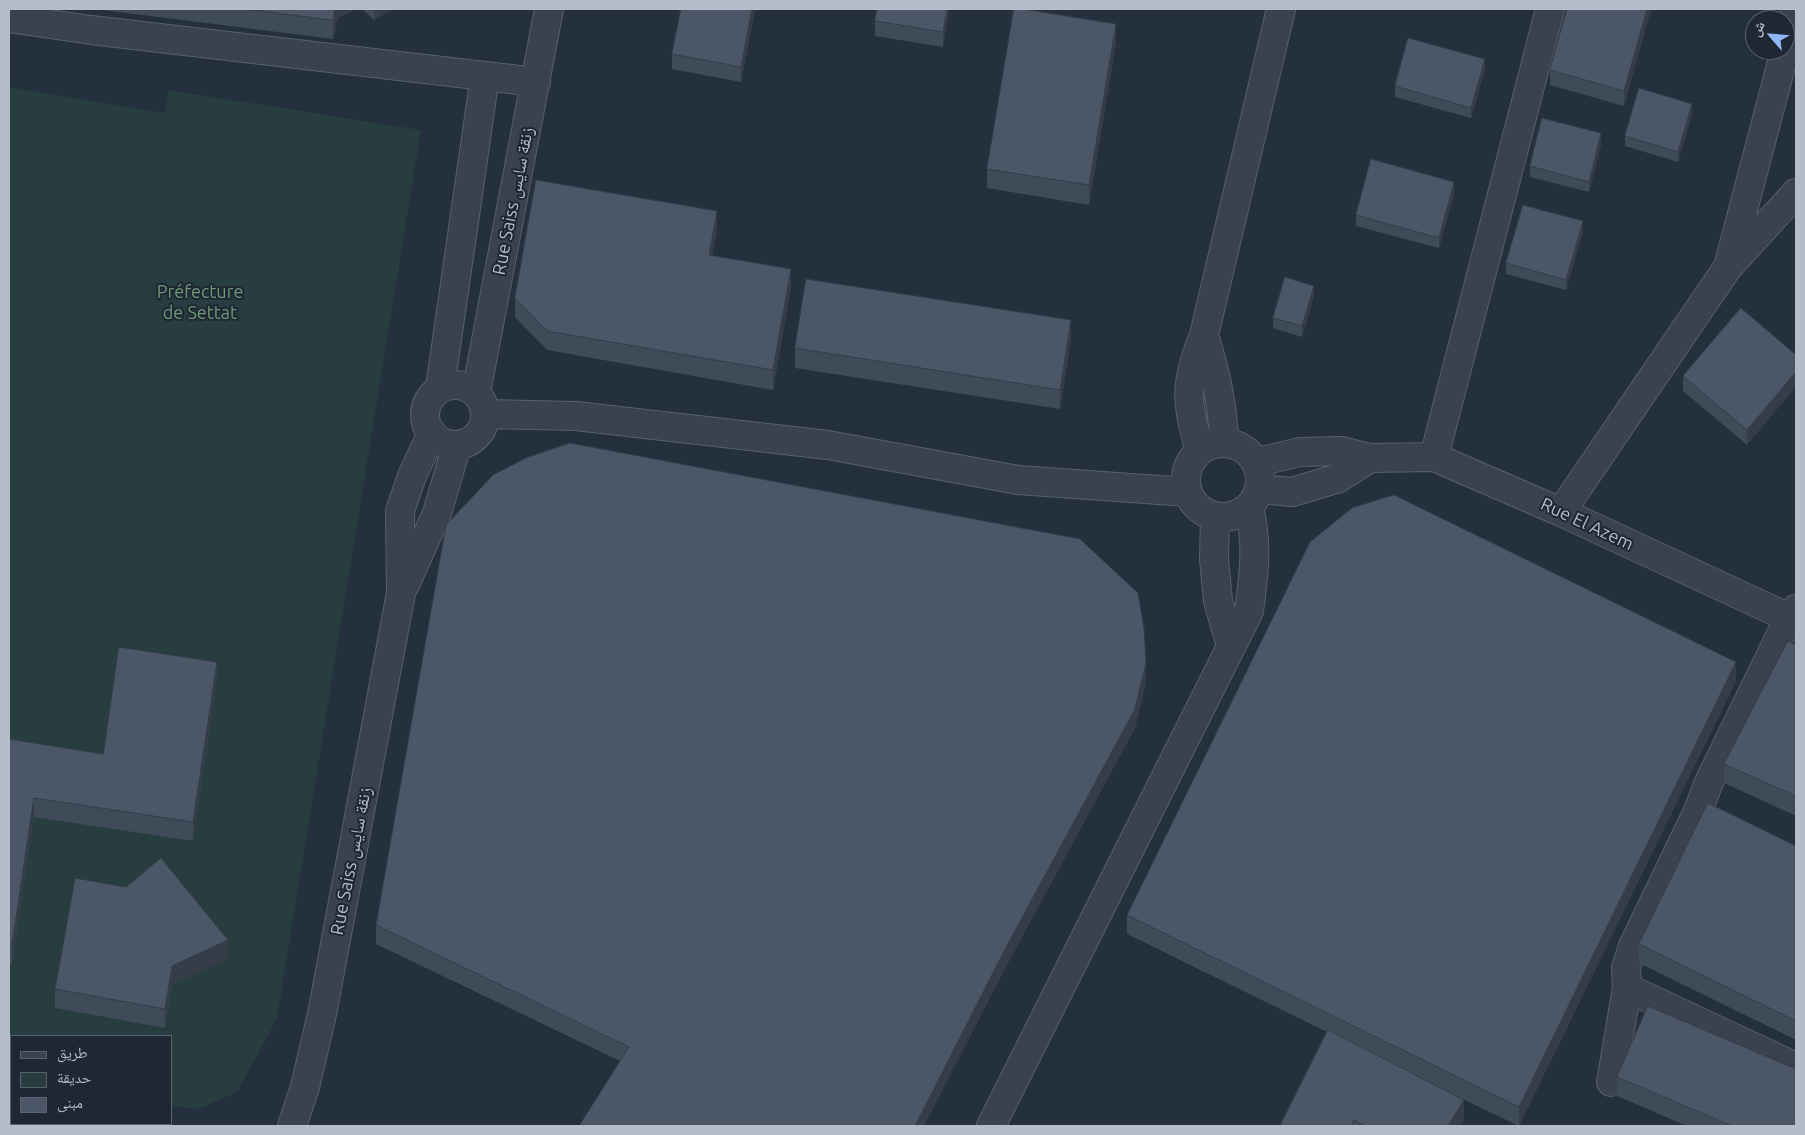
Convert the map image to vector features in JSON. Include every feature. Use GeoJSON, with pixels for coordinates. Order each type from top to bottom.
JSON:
{"type":"FeatureCollection","features":[{"type":"Feature","properties":{"kind":"street","name":"Rue Saiss زنقة سايس"},"geometry":{"type":"LineString","coordinates":[[481,403],[549,9]]}},
{"type":"Feature","properties":{"kind":"street"},"geometry":{"type":"LineString","coordinates":[[1212,446],[1190,418],[1188,390],[1193,362],[1204,335],[1281,9]]}},
{"type":"Feature","properties":{"kind":"street"},"geometry":{"type":"LineString","coordinates":[[1434,457],[1550,9]]}},
{"type":"Feature","properties":{"kind":"street"},"geometry":{"type":"LineString","coordinates":[[1728,267],[1796,9]]}},
{"type":"Feature","properties":{"kind":"street"},"geometry":{"type":"LineString","coordinates":[[9,18],[91,30],[536,82]]}},
{"type":"Feature","properties":{"kind":"street"},"geometry":{"type":"LineString","coordinates":[[440,388],[485,76]]}},
{"type":"Feature","properties":{"kind":"street"},"geometry":{"type":"LineString","coordinates":[[1561,512],[1728,267],[1796,193]]}},
{"type":"Feature","properties":{"kind":"street"},"geometry":{"type":"LineString","coordinates":[[481,403],[483,426],[477,435],[468,442],[457,445],[439,440],[427,424],[426,409],[432,395],[440,388],[460,385],[481,403],[828,445],[1018,480],[1187,492]]}},
{"type":"Feature","properties":{"kind":"street","name":"Rue Saiss زنقة سايس"},"geometry":{"type":"LineString","coordinates":[[292,1126],[305,1087],[322,1014],[401,593],[400,511],[412,476],[432,433]]}},
{"type":"Feature","properties":{"kind":"street","name":"Rue Saiss زنقة سايس"},"geometry":{"type":"LineString","coordinates":[[401,593],[437,513],[457,445]]}},
{"type":"Feature","properties":{"kind":"street"},"geometry":{"type":"LineString","coordinates":[[991,1126],[1249,611],[1256,561],[1254,498],[1261,475],[1257,462],[1243,447],[1212,446],[1189,462],[1185,476],[1187,492],[1198,508],[1215,517],[1233,517],[1254,498],[1292,492],[1339,478],[1370,458]]}},
{"type":"Feature","properties":{"kind":"street","name":"Rue El Azem"},"geometry":{"type":"LineString","coordinates":[[1257,462],[1300,452],[1342,451],[1370,458],[1434,457],[1794,616]]}},
{"type":"Feature","properties":{"kind":"street"},"geometry":{"type":"LineString","coordinates":[[1215,517],[1214,558],[1218,601],[1231,646]]}},
{"type":"Feature","properties":{"kind":"street"},"geometry":{"type":"LineString","coordinates":[[1611,1082],[1627,988],[1626,968],[1634,946],[1698,811],[1709,782],[1794,616]]}},
{"type":"Feature","properties":{"kind":"street"},"geometry":{"type":"LineString","coordinates":[[1698,811],[1725,823]]}},
{"type":"Feature","properties":{"kind":"street"},"geometry":{"type":"LineString","coordinates":[[1627,988],[1796,1067]]}},
{"type":"Feature","properties":{"kind":"green space","name":"Préfecture de Settat"},"geometry":{"type":"Polygon","coordinates":[[[9,87],[165,113],[169,90],[421,130],[277,1019],[237,1092],[199,1109],[172,1106],[172,1035],[10,1035],[9,1087],[9,87]]]}},
{"type":"Feature","properties":{"kind":"building"},"geometry":{"type":"Polygon","coordinates":[[[246,9],[335,9],[333,20],[246,9]]]}},
{"type":"Feature","properties":{"kind":"building"},"geometry":{"type":"Polygon","coordinates":[[[681,9],[752,9],[741,67],[672,54],[681,9]]]}},
{"type":"Feature","properties":{"kind":"building"},"geometry":{"type":"Polygon","coordinates":[[[877,9],[947,9],[943,32],[875,21],[877,9]]]}},
{"type":"Feature","properties":{"kind":"building"},"geometry":{"type":"Polygon","coordinates":[[[1014,9],[1116,24],[1089,185],[987,169],[1014,9]]]}},
{"type":"Feature","properties":{"kind":"building"},"geometry":{"type":"Polygon","coordinates":[[[1567,9],[1647,9],[1624,91],[1550,70],[1567,9]]]}},
{"type":"Feature","properties":{"kind":"building"},"geometry":{"type":"Polygon","coordinates":[[[1408,38],[1485,59],[1471,108],[1395,86],[1408,38]]]}},
{"type":"Feature","properties":{"kind":"building"},"geometry":{"type":"Polygon","coordinates":[[[1639,88],[1692,104],[1678,152],[1625,136],[1639,88]]]}},
{"type":"Feature","properties":{"kind":"building"},"geometry":{"type":"Polygon","coordinates":[[[1542,118],[1601,133],[1589,182],[1530,166],[1542,118]]]}},
{"type":"Feature","properties":{"kind":"building"},"geometry":{"type":"Polygon","coordinates":[[[1371,159],[1454,182],[1439,238],[1356,215],[1371,159]]]}},
{"type":"Feature","properties":{"kind":"building"},"geometry":{"type":"Polygon","coordinates":[[[536,180],[717,211],[709,255],[791,269],[773,370],[547,331],[515,298],[536,180]]]}},
{"type":"Feature","properties":{"kind":"building"},"geometry":{"type":"Polygon","coordinates":[[[1523,205],[1583,221],[1566,280],[1506,263],[1523,205]]]}},
{"type":"Feature","properties":{"kind":"building"},"geometry":{"type":"Polygon","coordinates":[[[1285,277],[1314,286],[1302,326],[1273,318],[1285,277]]]}},
{"type":"Feature","properties":{"kind":"building"},"geometry":{"type":"Polygon","coordinates":[[[806,279],[1071,320],[1060,390],[795,348],[806,279]]]}},
{"type":"Feature","properties":{"kind":"building"},"geometry":{"type":"Polygon","coordinates":[[[1741,308],[1796,355],[1796,372],[1747,430],[1683,376],[1741,308]]]}},
{"type":"Feature","properties":{"kind":"building"},"geometry":{"type":"Polygon","coordinates":[[[570,443],[1080,539],[1138,593],[1144,628],[1146,663],[1135,709],[1003,953],[915,1126],[579,1126],[629,1047],[376,925],[446,525],[493,475],[526,458],[570,443]]]}},
{"type":"Feature","properties":{"kind":"building"},"geometry":{"type":"Polygon","coordinates":[[[1394,495],[1736,662],[1519,1107],[1127,915],[1310,542],[1352,508],[1394,495]]]}},
{"type":"Feature","properties":{"kind":"building"},"geometry":{"type":"Polygon","coordinates":[[[1788,641],[1796,645],[1796,796],[1724,764],[1788,641]]]}},
{"type":"Feature","properties":{"kind":"building"},"geometry":{"type":"Polygon","coordinates":[[[119,647],[217,662],[193,822],[34,798],[12,944],[9,944],[9,739],[103,754],[119,647]]]}},
{"type":"Feature","properties":{"kind":"building"},"geometry":{"type":"Polygon","coordinates":[[[1708,803],[1796,846],[1796,1021],[1639,944],[1708,803]]]}},
{"type":"Feature","properties":{"kind":"building"},"geometry":{"type":"Polygon","coordinates":[[[161,858],[228,940],[172,966],[165,1009],[55,989],[75,878],[126,887],[161,858]]]}},
{"type":"Feature","properties":{"kind":"building"},"geometry":{"type":"Polygon","coordinates":[[[1648,1006],[1796,1069],[1796,1126],[1732,1126],[1617,1077],[1648,1006]]]}},
{"type":"Feature","properties":{"kind":"building"},"geometry":{"type":"Polygon","coordinates":[[[1328,1030],[1464,1100],[1448,1126],[1365,1126],[1354,1120],[1351,1126],[1280,1126],[1328,1030]]]}}]}
